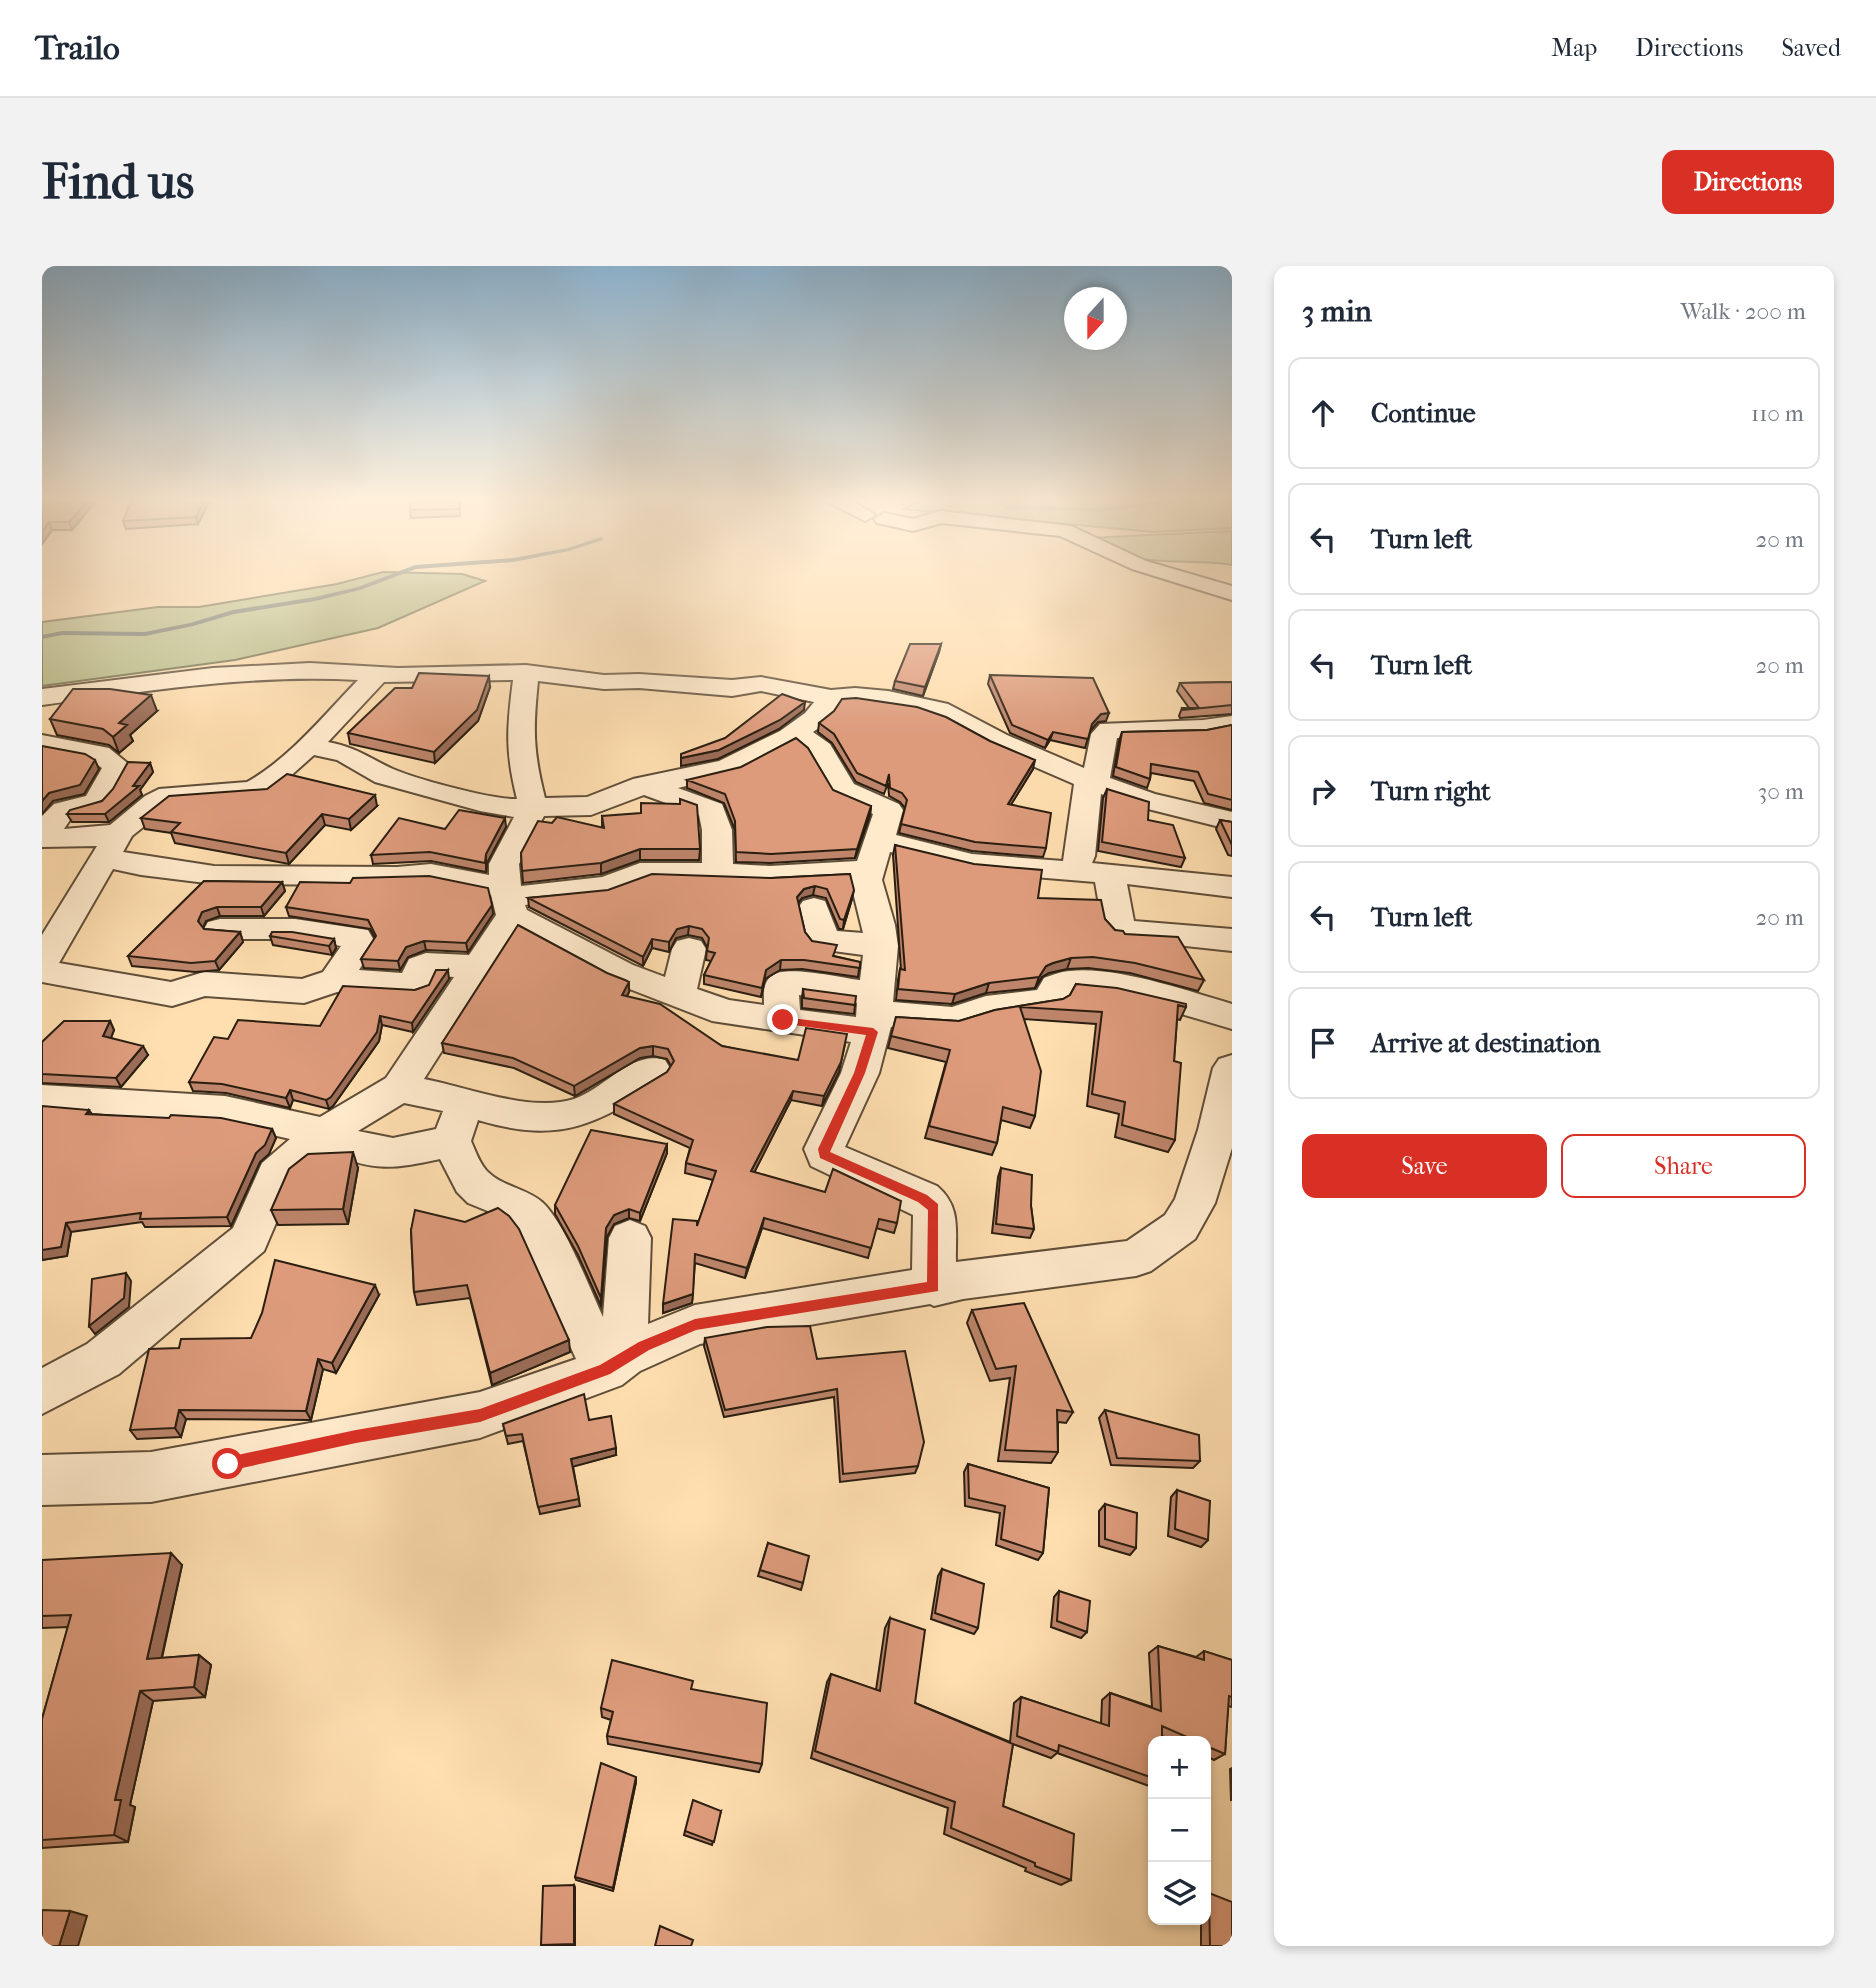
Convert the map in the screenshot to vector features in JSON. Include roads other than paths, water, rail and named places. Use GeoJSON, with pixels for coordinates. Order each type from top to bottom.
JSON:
{"type":"FeatureCollection","features":[{"type":"Feature","properties":{"kind":"street"},"geometry":{"type":"LineString","coordinates":[[1177,576],[1232,593]]}},
{"type":"Feature","properties":{"kind":"street"},"geometry":{"type":"LineString","coordinates":[[42,697],[190,677],[262,671],[378,674],[526,672],[604,682],[639,681],[732,688],[761,684],[831,698],[855,696],[888,699],[939,709],[998,741],[1092,782],[1146,800],[1232,821]]}},
{"type":"Feature","properties":{"kind":"street"},"geometry":{"type":"LineString","coordinates":[[42,1392],[103,1359],[250,1239],[276,1174],[324,1133],[399,1088],[458,1001],[508,900],[504,864],[533,808],[521,759],[520,730],[526,672]]}},
{"type":"Feature","properties":{"kind":"street"},"geometry":{"type":"LineString","coordinates":[[42,963],[121,830],[158,799],[261,787],[309,746],[378,674]]}},
{"type":"Feature","properties":{"kind":"street"},"geometry":{"type":"LineString","coordinates":[[309,746],[346,754],[370,769],[407,783],[490,805],[533,808],[591,806],[643,785],[699,776],[729,767],[765,751],[814,719],[831,698]]}},
{"type":"Feature","properties":{"kind":"street"},"geometry":{"type":"LineString","coordinates":[[1073,871],[1080,856],[1092,782],[1104,734],[1109,730],[1232,724]]}},
{"type":"Feature","properties":{"kind":"street"},"geometry":{"type":"LineString","coordinates":[[796,732],[820,750],[843,790],[889,810],[867,870],[867,888],[881,946],[873,1013],[860,1073],[824,1149],[825,1155],[922,1198],[934,1208],[933,1287]]}},
{"type":"Feature","properties":{"kind":"street"},"geometry":{"type":"LineString","coordinates":[[42,743],[99,754],[117,766],[97,801],[90,806],[64,810],[58,814],[43,838]]}},
{"type":"Feature","properties":{"kind":"street"},"geometry":{"type":"LineString","coordinates":[[643,785],[712,810],[718,873]]}},
{"type":"Feature","properties":{"kind":"street"},"geometry":{"type":"LineString","coordinates":[[43,838],[106,834],[121,830]]}},
{"type":"Feature","properties":{"kind":"street"},"geometry":{"type":"LineString","coordinates":[[878,840],[972,863],[1108,873],[1232,887]]}},
{"type":"Feature","properties":{"kind":"street"},"geometry":{"type":"LineString","coordinates":[[103,857],[141,866],[214,875],[386,877],[431,873],[508,900],[621,973],[724,1012],[783,1020],[781,987],[786,982],[873,1013],[954,1019],[986,1008],[1046,1001],[1051,998],[1056,986],[1069,981],[1152,994],[1232,1017]]}},
{"type":"Feature","properties":{"kind":"street"},"geometry":{"type":"LineString","coordinates":[[508,900],[608,886],[640,872],[770,875],[867,870]]}},
{"type":"Feature","properties":{"kind":"street"},"geometry":{"type":"LineString","coordinates":[[1108,873],[1119,928],[1152,994]]}},
{"type":"Feature","properties":{"kind":"street"},"geometry":{"type":"LineString","coordinates":[[267,988],[291,929],[292,902],[284,874]]}},
{"type":"Feature","properties":{"kind":"street"},"geometry":{"type":"LineString","coordinates":[[814,908],[823,940],[881,946]]}},
{"type":"Feature","properties":{"kind":"street"},"geometry":{"type":"LineString","coordinates":[[220,929],[291,929],[358,940],[359,944],[335,980]]}},
{"type":"Feature","properties":{"kind":"street"},"geometry":{"type":"LineString","coordinates":[[1122,931],[1232,940]]}},
{"type":"Feature","properties":{"kind":"street"},"geometry":{"type":"LineString","coordinates":[[679,993],[689,949]]}},
{"type":"Feature","properties":{"kind":"street"},"geometry":{"type":"LineString","coordinates":[[458,1001],[420,993],[416,985],[421,967],[426,964],[477,967]]}},
{"type":"Feature","properties":{"kind":"street"},"geometry":{"type":"LineString","coordinates":[[42,971],[172,994],[204,984],[304,991],[335,980],[416,985]]}},
{"type":"Feature","properties":{"kind":"street"},"geometry":{"type":"LineString","coordinates":[[42,1480],[151,1477],[254,1460],[356,1436],[480,1415],[615,1363],[695,1325],[963,1280],[1136,1258],[1180,1227],[1194,1203],[1218,1130],[1232,1068]]}},
{"type":"Feature","properties":{"kind":"street"},"geometry":{"type":"LineString","coordinates":[[399,1088],[466,1101],[489,1110],[559,1117],[586,1110],[652,1070]]}},
{"type":"Feature","properties":{"kind":"street"},"geometry":{"type":"LineString","coordinates":[[42,1099],[225,1110],[324,1133],[359,1148],[393,1153],[451,1141]]}},
{"type":"Feature","properties":{"kind":"street"},"geometry":{"type":"LineString","coordinates":[[466,1101],[451,1141],[471,1181],[483,1191],[519,1209],[540,1231],[615,1363]]}},
{"type":"Feature","properties":{"kind":"street"},"geometry":{"type":"LineString","coordinates":[[615,1363],[630,1238]]}},
{"type":"Feature","properties":{"kind":"waterway"},"geometry":{"type":"LineString","coordinates":[[42,637],[62,633],[145,634],[191,625],[233,612],[315,599],[360,588],[390,576]]}}]}
